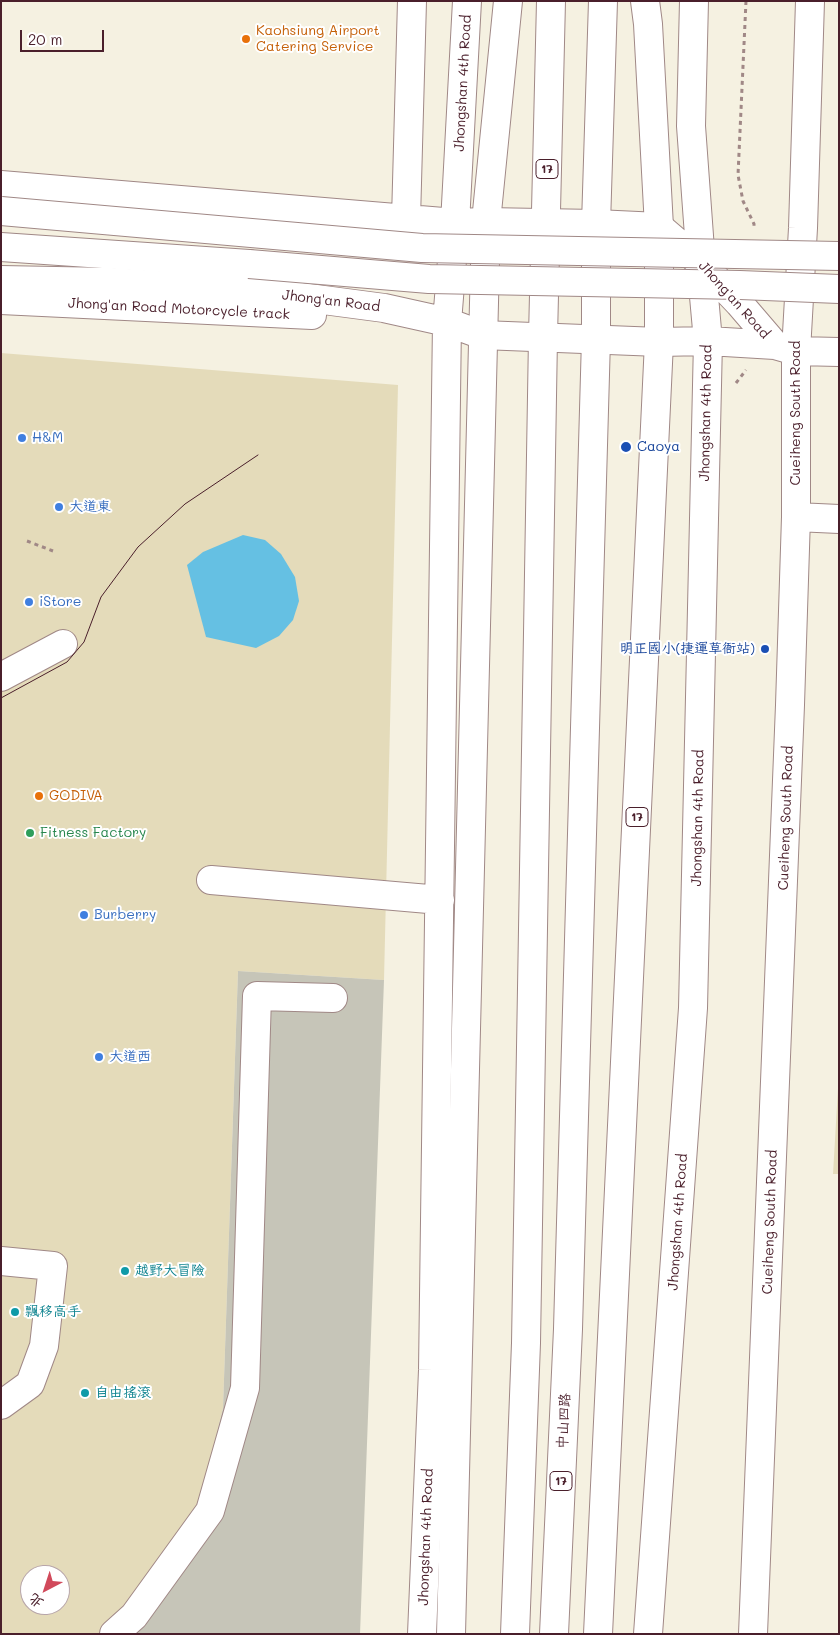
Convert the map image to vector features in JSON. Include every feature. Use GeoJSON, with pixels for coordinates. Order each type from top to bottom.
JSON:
{"type":"FeatureCollection","features":[{"type":"Feature","properties":{"kind":"main road"},"geometry":{"type":"LineString","coordinates":[[406,219],[412,1]]}},
{"type":"Feature","properties":{"kind":"main road","name":"Jhongshan 4th Road"},"geometry":{"type":"LineString","coordinates":[[422,1634],[433,1370],[447,322],[455,223],[467,1]]}},
{"type":"Feature","properties":{"kind":"main road","name":"Jhongshan 4th Road"},"geometry":{"type":"LineString","coordinates":[[451,1634],[482,336],[486,222],[508,1]]}},
{"type":"Feature","properties":{"kind":"main road","name":"17"},"geometry":{"type":"LineString","coordinates":[[515,1634],[526,1343],[551,1]]}},
{"type":"Feature","properties":{"kind":"main road","name":"17"},"geometry":{"type":"LineString","coordinates":[[596,339],[596,224],[603,1]]}},
{"type":"Feature","properties":{"kind":"main road","name":"17"},"geometry":{"type":"LineString","coordinates":[[598,1634],[659,342],[659,227],[648,24],[645,1]]}},
{"type":"Feature","properties":{"kind":"main road","name":"Jhongshan 4th Road"},"geometry":{"type":"LineString","coordinates":[[648,1634],[693,1008],[708,341],[692,126],[694,1]]}},
{"type":"Feature","properties":{"kind":"main road","name":"Cueiheng South Road"},"geometry":{"type":"LineString","coordinates":[[753,1634],[796,517],[785,348],[802,234],[810,1]]}},
{"type":"Feature","properties":{"kind":"main road"},"geometry":{"type":"LineString","coordinates":[[1,185],[455,223],[546,223],[659,227]]}},
{"type":"Feature","properties":{"kind":"main road"},"geometry":{"type":"LineString","coordinates":[[1,212],[125,196]]}},
{"type":"Feature","properties":{"kind":"main road"},"geometry":{"type":"LineString","coordinates":[[1,212],[422,248],[839,256]]}},
{"type":"Feature","properties":{"kind":"main road"},"geometry":{"type":"LineString","coordinates":[[1,223],[252,233]]}},
{"type":"Feature","properties":{"kind":"main road","name":"Jhong'an Road"},"geometry":{"type":"LineString","coordinates":[[659,227],[701,263],[785,348]]}},
{"type":"Feature","properties":{"kind":"main road"},"geometry":{"type":"LineString","coordinates":[[1,247],[249,264],[429,279],[839,289]]}},
{"type":"Feature","properties":{"kind":"main road"},"geometry":{"type":"LineString","coordinates":[[1,260],[249,264]]}},
{"type":"Feature","properties":{"kind":"main road","name":"Jhong'an Road"},"geometry":{"type":"LineString","coordinates":[[1,270],[111,282],[263,292],[384,308],[447,322],[482,336],[659,342],[708,341],[785,348]]}},
{"type":"Feature","properties":{"kind":"main road","name":"Jhong'an Road"},"geometry":{"type":"LineString","coordinates":[[1,280],[111,282]]}},
{"type":"Feature","properties":{"kind":"main road","name":"Jhong'an Road Motorcycle track"},"geometry":{"type":"LineString","coordinates":[[1,300],[447,322]]}},
{"type":"Feature","properties":{"kind":"main road","name":"中山四路"},"geometry":{"type":"LineString","coordinates":[[554,1634],[568,1329],[596,339]]}},
{"type":"Feature","properties":{"kind":"main road"},"geometry":{"type":"LineString","coordinates":[[785,348],[839,352]]}},
{"type":"Feature","properties":{"kind":"main road"},"geometry":{"type":"LineString","coordinates":[[796,517],[839,519]]}},
{"type":"Feature","properties":{"kind":"main road"},"geometry":{"type":"LineString","coordinates":[[1,677],[63,644]]}},
{"type":"Feature","properties":{"kind":"main road"},"geometry":{"type":"LineString","coordinates":[[211,880],[440,900]]}},
{"type":"Feature","properties":{"kind":"main road"},"geometry":{"type":"LineString","coordinates":[[114,1634],[134,1616],[210,1511],[245,1388],[257,996],[333,998]]}},
{"type":"Feature","properties":{"kind":"main road"},"geometry":{"type":"LineString","coordinates":[[1,1261],[53,1266],[44,1346],[30,1384],[1,1405]]}},
{"type":"Feature","properties":{"kind":"path"},"geometry":{"type":"LineString","coordinates":[[28,541],[53,551]]}},
{"type":"Feature","properties":{"kind":"shaded area"},"geometry":{"type":"Polygon","coordinates":[[[1,353],[398,385],[384,980],[238,971],[223,1408],[199,1506],[115,1634],[1,1634],[1,353]]]}},
{"type":"Feature","properties":{"kind":"shaded area"},"geometry":{"type":"Polygon","coordinates":[[[238,971],[384,980],[360,1634],[115,1634],[199,1506],[223,1408],[238,971]]]}},
{"type":"Feature","properties":{"kind":"shaded area"},"geometry":{"type":"Polygon","coordinates":[[[839,1071],[839,1174],[833,1174],[839,1071]]]}},
{"type":"Feature","properties":{"kind":"water"},"geometry":{"type":"Polygon","coordinates":[[[243,535],[265,540],[281,554],[295,577],[299,601],[293,620],[279,636],[256,648],[206,637],[187,565],[203,552],[243,535]]]}},
{"type":"Feature","properties":{"kind":"tram line"},"geometry":{"type":"LineString","coordinates":[[1,698],[67,662],[84,642],[101,597],[138,547],[185,504],[258,455]]}},
{"type":"Feature","properties":{"kind":"place","name":"Kaohsiung Airport Catering Service"},"geometry":{"type":"Point","coordinates":[246,39]}},
{"type":"Feature","properties":{"kind":"place","name":"H&M"},"geometry":{"type":"Point","coordinates":[22,438]}},
{"type":"Feature","properties":{"kind":"place","name":"Caoya"},"geometry":{"type":"Point","coordinates":[626,447]}},
{"type":"Feature","properties":{"kind":"place","name":"大道東"},"geometry":{"type":"Point","coordinates":[59,507]}},
{"type":"Feature","properties":{"kind":"place","name":"iStore"},"geometry":{"type":"Point","coordinates":[29,602]}},
{"type":"Feature","properties":{"kind":"place","name":"明正國小(捷運草衙站)"},"geometry":{"type":"Point","coordinates":[765,649]}},
{"type":"Feature","properties":{"kind":"place","name":"GODIVA"},"geometry":{"type":"Point","coordinates":[39,796]}},
{"type":"Feature","properties":{"kind":"place","name":"Fitness Factory"},"geometry":{"type":"Point","coordinates":[30,833]}},
{"type":"Feature","properties":{"kind":"place","name":"Burberry"},"geometry":{"type":"Point","coordinates":[84,915]}},
{"type":"Feature","properties":{"kind":"place","name":"大道西"},"geometry":{"type":"Point","coordinates":[99,1057]}},
{"type":"Feature","properties":{"kind":"place","name":"越野大冒險"},"geometry":{"type":"Point","coordinates":[125,1271]}},
{"type":"Feature","properties":{"kind":"place","name":"飄移高手"},"geometry":{"type":"Point","coordinates":[15,1312]}},
{"type":"Feature","properties":{"kind":"place","name":"自由搖滾"},"geometry":{"type":"Point","coordinates":[85,1393]}}]}
